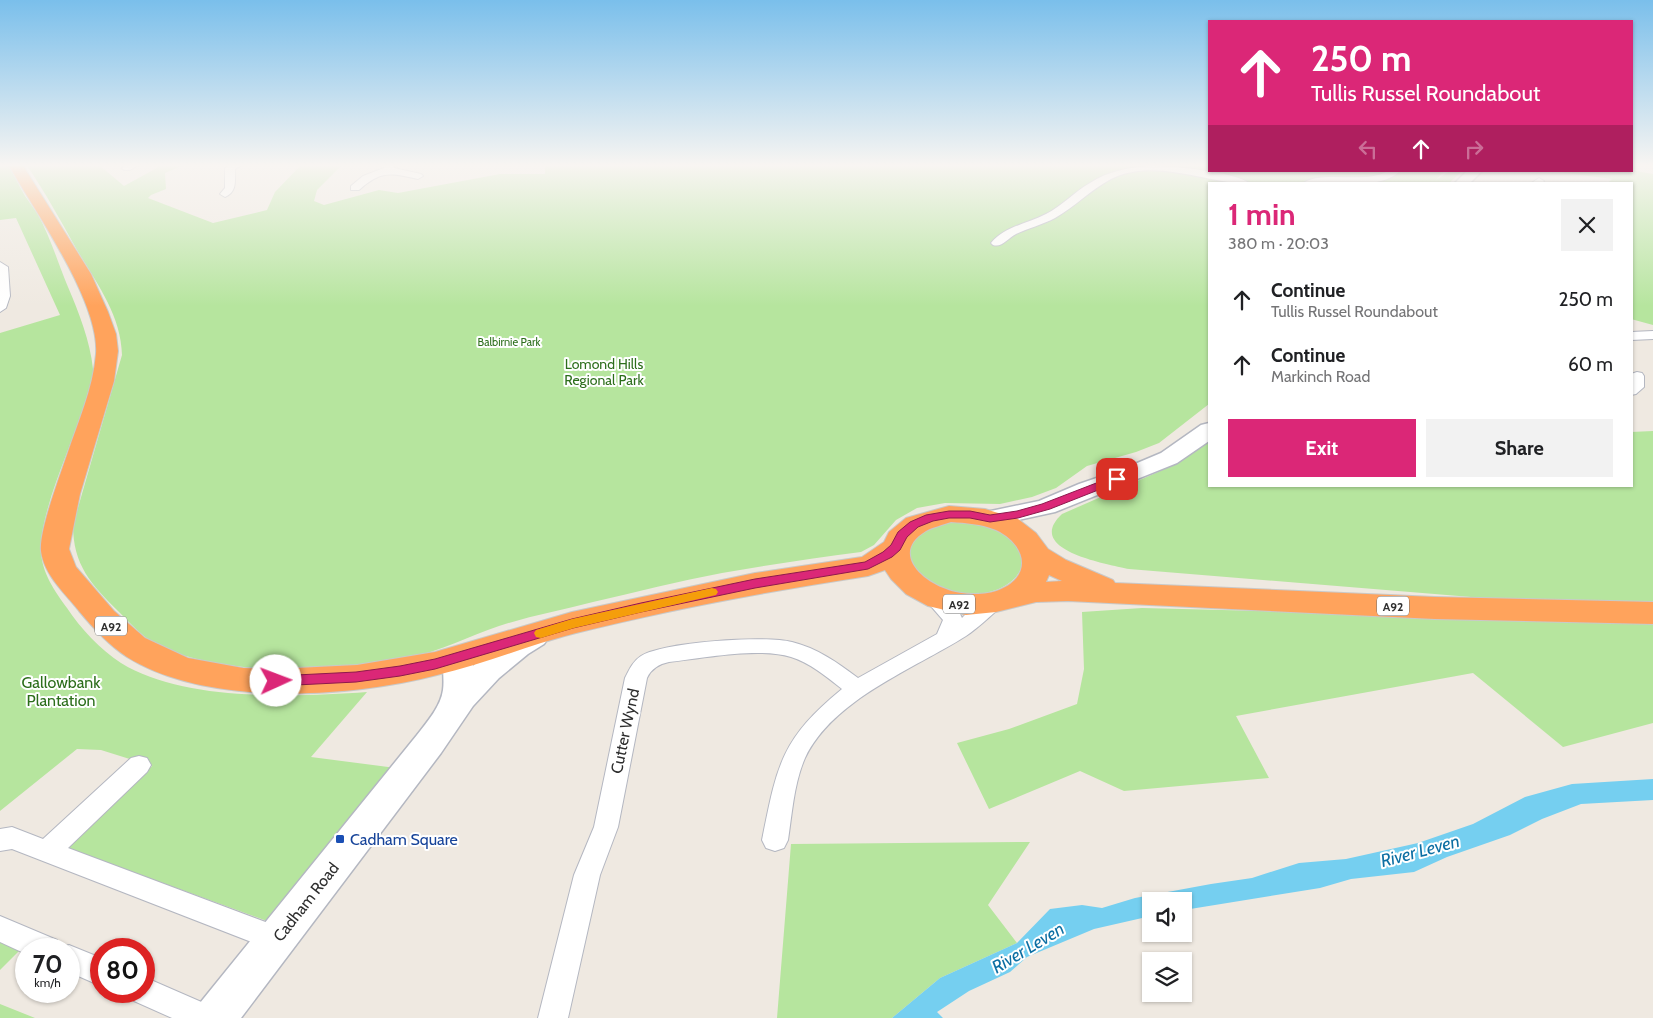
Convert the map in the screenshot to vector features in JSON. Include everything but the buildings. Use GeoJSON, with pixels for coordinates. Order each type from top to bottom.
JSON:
{"type":"FeatureCollection","features":[{"type":"Feature","properties":{"kind":"highway","name":"A92"},"geometry":{"type":"LineString","coordinates":[[44,212],[82,274],[105,334],[108,350],[104,381],[67,494],[55,550],[62,570],[103,619],[134,646],[162,661],[206,674],[243,680],[276,681],[356,677],[400,671],[458,658],[572,624],[641,608],[755,584],[868,566],[879,561],[896,547],[902,535],[914,525],[930,518],[956,514],[990,518],[1010,527],[1056,567],[1104,588],[1133,596]]}},
{"type":"Feature","properties":{"kind":"highway"},"geometry":{"type":"LineString","coordinates":[[896,547],[895,558],[898,568],[905,579],[924,593]]}},
{"type":"Feature","properties":{"kind":"highway","name":"A92"},"geometry":{"type":"LineString","coordinates":[[1000,601],[1021,592],[1032,581],[1037,568],[1031,547]]}},
{"type":"Feature","properties":{"kind":"highway","name":"A92"},"geometry":{"type":"LineString","coordinates":[[796,577],[874,580],[898,583],[924,593],[968,605],[1000,601],[1036,592],[1435,608],[1653,613]]}},
{"type":"Feature","properties":{"kind":"main road"},"geometry":{"type":"LineString","coordinates":[[990,518],[1046,507],[1169,458],[1208,431]]}},
{"type":"Feature","properties":{"kind":"main road"},"geometry":{"type":"LineString","coordinates":[[1031,547],[1025,530],[1028,522],[1046,507]]}},
{"type":"Feature","properties":{"kind":"main road","name":"Cadham Road"},"geometry":{"type":"LineString","coordinates":[[206,1016],[277,940],[429,744],[450,713],[487,670],[509,652],[540,634]]}},
{"type":"Feature","properties":{"kind":"main road","name":"Cadham Road"},"geometry":{"type":"LineString","coordinates":[[450,713],[459,692],[458,658]]}},
{"type":"Feature","properties":{"kind":"street"},"geometry":{"type":"LineString","coordinates":[[997,242],[1001,237],[1014,230],[1037,223],[1059,212]]}},
{"type":"Feature","properties":{"kind":"street"},"geometry":{"type":"LineString","coordinates":[[0,272],[4,296],[0,308]]}},
{"type":"Feature","properties":{"kind":"street"},"geometry":{"type":"LineString","coordinates":[[1633,336],[1653,335]]}},
{"type":"Feature","properties":{"kind":"street"},"geometry":{"type":"LineString","coordinates":[[1633,390],[1637,388],[1637,376]]}},
{"type":"Feature","properties":{"kind":"street"},"geometry":{"type":"LineString","coordinates":[[924,593],[950,613],[953,620],[945,639]]}},
{"type":"Feature","properties":{"kind":"street"},"geometry":{"type":"LineString","coordinates":[[775,840],[786,782],[794,757],[807,736],[818,724],[845,697],[960,630],[1000,601]]}},
{"type":"Feature","properties":{"kind":"street","name":"Cutter Wynd"},"geometry":{"type":"LineString","coordinates":[[553,1018],[587,875],[606,827],[636,678],[644,664],[662,656],[757,646],[778,647],[812,658],[857,689]]}},
{"type":"Feature","properties":{"kind":"street"},"geometry":{"type":"LineString","coordinates":[[47,851],[139,765]]}},
{"type":"Feature","properties":{"kind":"street"},"geometry":{"type":"LineString","coordinates":[[6,839],[47,851],[277,940]]}},
{"type":"Feature","properties":{"kind":"street"},"geometry":{"type":"LineString","coordinates":[[0,928],[22,938]]}},
{"type":"Feature","properties":{"kind":"street"},"geometry":{"type":"LineString","coordinates":[[155,995],[206,1016]]}},
{"type":"Feature","properties":{"kind":"green space","name":"Gallowbank Plantation"},"geometry":{"type":"Polygon","coordinates":[[[0,212],[37,213],[84,327],[93,369],[87,396],[54,488],[42,533],[42,556],[47,576],[72,616],[113,658],[147,676],[176,685],[208,691],[241,694],[307,695],[367,692],[311,757],[396,768],[275,924],[64,847],[152,766],[101,750],[77,749],[0,811],[0,333],[60,315],[16,218],[0,220],[0,212]]]}},
{"type":"Feature","properties":{"kind":"green space","name":"Lomond Hills Regional Park"},"geometry":{"type":"Polygon","coordinates":[[[55,212],[183,212],[213,223],[261,212],[1208,212],[1208,405],[1159,443],[1136,452],[1087,466],[1056,488],[1032,497],[1000,504],[945,503],[917,508],[896,520],[874,545],[861,552],[739,570],[658,587],[511,622],[432,651],[380,663],[350,667],[286,670],[222,664],[192,658],[165,649],[152,642],[108,601],[85,573],[76,552],[73,525],[122,355],[121,340],[113,313],[55,212]]]}},
{"type":"Feature","properties":{"kind":"green space"},"geometry":{"type":"Polygon","coordinates":[[[1633,212],[1653,212],[1653,325],[1633,320],[1633,212]]]}},
{"type":"Feature","properties":{"kind":"green space"},"geometry":{"type":"Polygon","coordinates":[[[1653,431],[1653,603],[1532,602],[1129,569],[1088,559],[1073,553],[1060,546],[1053,537],[1053,526],[1062,514],[1174,465],[1208,443],[1208,487],[1633,487],[1633,432],[1653,431]]]}},
{"type":"Feature","properties":{"kind":"green space"},"geometry":{"type":"Polygon","coordinates":[[[950,521],[970,522],[989,526],[1009,536],[1020,548],[1023,561],[1019,573],[1008,584],[993,591],[974,594],[952,592],[927,584],[908,565],[909,541],[919,531],[950,521]]]}},
{"type":"Feature","properties":{"kind":"green space"},"geometry":{"type":"Polygon","coordinates":[[[1142,608],[1653,621],[1653,723],[1563,747],[1473,673],[1236,716],[1269,778],[1124,791],[1080,771],[989,809],[957,743],[1009,729],[1077,704],[1084,669],[1082,612],[1142,608]]]}},
{"type":"Feature","properties":{"kind":"green space"},"geometry":{"type":"Polygon","coordinates":[[[1030,842],[988,905],[1017,943],[940,978],[892,1018],[777,1018],[791,844],[1030,842]]]}},
{"type":"Feature","properties":{"kind":"green space"},"geometry":{"type":"Polygon","coordinates":[[[0,942],[15,948],[15,955],[0,970],[0,942]]]}},
{"type":"Feature","properties":{"kind":"green space"},"geometry":{"type":"Polygon","coordinates":[[[0,1004],[35,1018],[0,1018],[0,1004]]]}},
{"type":"Feature","properties":{"kind":"water","name":"River Leven"},"geometry":{"type":"Polygon","coordinates":[[[1653,779],[1653,800],[1581,804],[1542,819],[1510,835],[1447,857],[1414,872],[1351,879],[1320,888],[1192,909],[1192,892],[1168,892],[1252,878],[1299,863],[1346,859],[1418,843],[1473,824],[1525,797],[1572,784],[1653,779]]]}},
{"type":"Feature","properties":{"kind":"water","name":"River Leven"},"geometry":{"type":"Polygon","coordinates":[[[1142,897],[1142,918],[1094,929],[1027,957],[1010,972],[969,991],[937,1012],[943,1018],[892,1018],[940,978],[1017,943],[1050,909],[1082,905],[1102,908],[1142,897]]]}},
{"type":"Feature","properties":{"kind":"slow traffic"},"geometry":{"type":"LineString","coordinates":[[541,633],[572,624],[712,592]]}},
{"type":"Feature","properties":{"kind":"place","name":"Cadham Square"},"geometry":{"type":"Point","coordinates":[340,839]}},
{"type":"Feature","properties":{"kind":"route"},"geometry":{"type":"LineString","coordinates":[[276,681],[356,677],[400,671],[435,664],[572,624],[641,608],[755,584],[868,566],[888,555],[896,547],[902,535],[914,525],[930,518],[949,514],[970,514],[990,518],[1018,514],[1046,507],[1117,479]]}},
{"type":"Feature","properties":{"kind":"park label","name":"Balbirnie Park"},"geometry":{"type":"Point","coordinates":[509,342]}}]}
